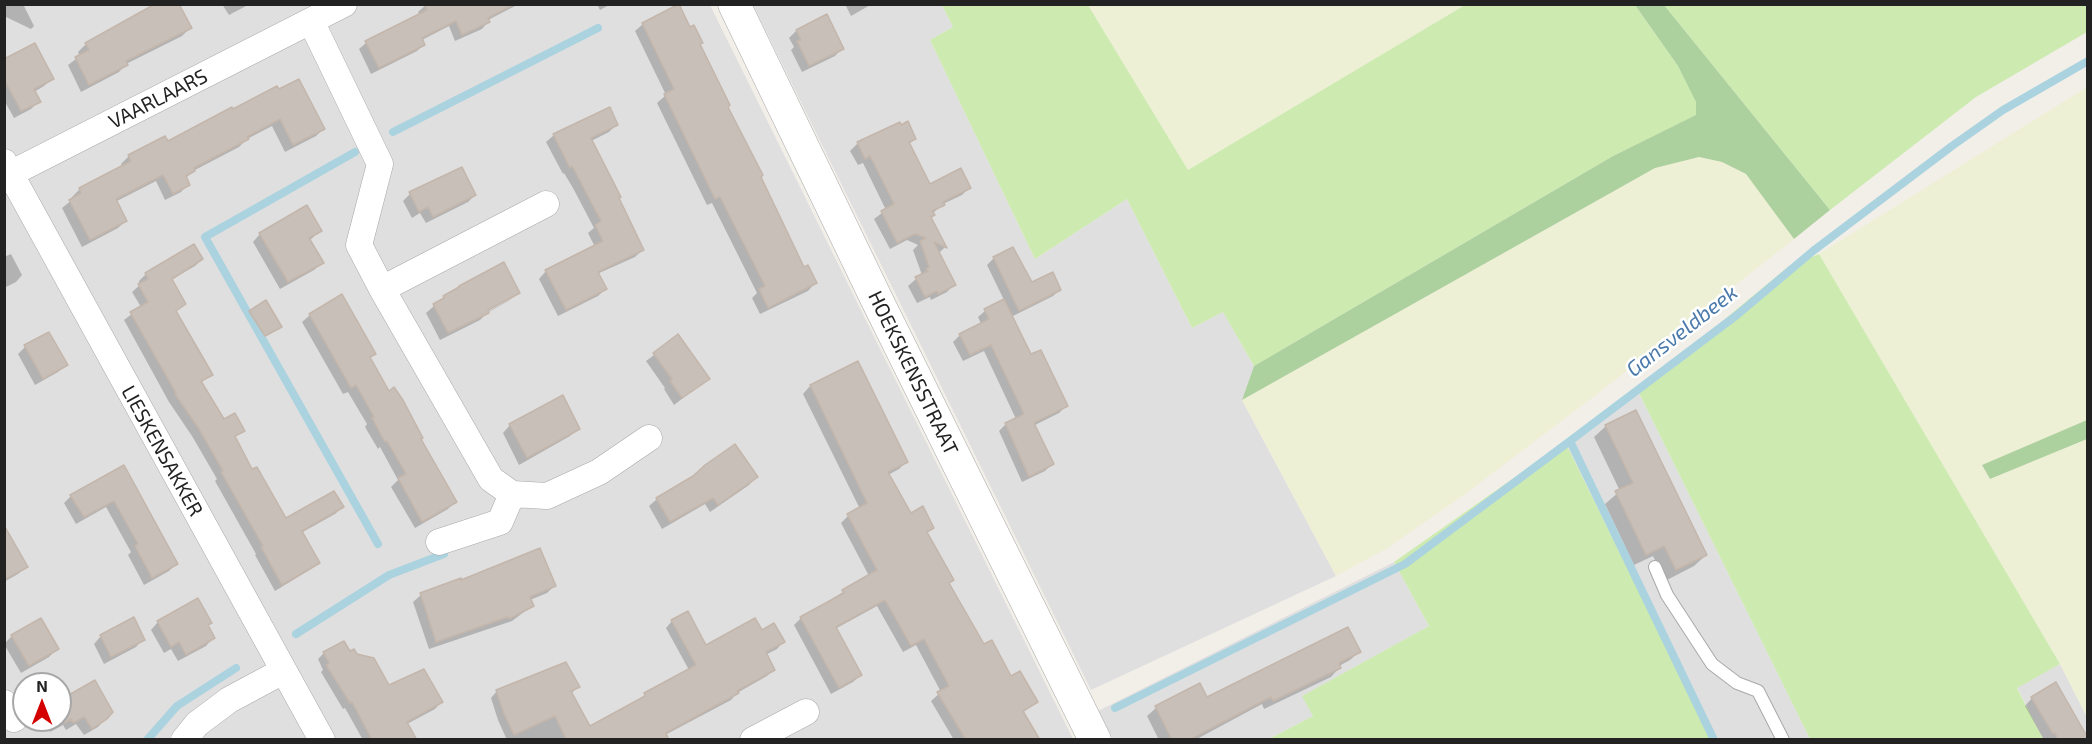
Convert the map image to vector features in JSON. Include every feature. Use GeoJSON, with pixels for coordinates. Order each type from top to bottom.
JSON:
{"type":"FeatureCollection","features":[{"type":"Feature","properties":{"kind":"street","name":"VAARLAARS"},"geometry":{"type":"LineString","coordinates":[[6,171],[344,4]]}},
{"type":"Feature","properties":{"kind":"street","name":"HOEKSKENSSTRAAT"},"geometry":{"type":"LineString","coordinates":[[734,4],[876,298],[1095,740]]}},
{"type":"Feature","properties":{"kind":"street"},"geometry":{"type":"LineString","coordinates":[[311,21],[380,164],[359,245],[491,479],[512,494],[547,496],[599,472],[649,438]]}},
{"type":"Feature","properties":{"kind":"street","name":"LIESKENSAKKER"},"geometry":{"type":"LineString","coordinates":[[6,171],[322,740]]}},
{"type":"Feature","properties":{"kind":"street"},"geometry":{"type":"LineString","coordinates":[[382,289],[546,204]]}},
{"type":"Feature","properties":{"kind":"street"},"geometry":{"type":"LineString","coordinates":[[439,542],[500,522],[512,494]]}},
{"type":"Feature","properties":{"kind":"street"},"geometry":{"type":"LineString","coordinates":[[184,740],[197,724],[229,700],[283,671]]}},
{"type":"Feature","properties":{"kind":"street"},"geometry":{"type":"LineString","coordinates":[[753,740],[806,712]]}},
{"type":"Feature","properties":{"kind":"lane"},"geometry":{"type":"LineString","coordinates":[[1655,567],[1667,595],[1712,664],[1737,683],[1758,691],[1783,740]]}},
{"type":"Feature","properties":{"kind":"shaded area"},"geometry":{"type":"Polygon","coordinates":[[[4,5],[710,5],[1073,739],[5,739],[4,5]]]}},
{"type":"Feature","properties":{"kind":"shaded area"},"geometry":{"type":"Polygon","coordinates":[[[753,5],[942,5],[953,27],[930,40],[1035,259],[1127,199],[1192,328],[1223,312],[1254,366],[1242,400],[1336,576],[1091,690],[753,5]]]}},
{"type":"Feature","properties":{"kind":"shaded area"},"geometry":{"type":"Polygon","coordinates":[[[1638,391],[1810,739],[1712,739],[1565,442],[1638,391]]]}},
{"type":"Feature","properties":{"kind":"shaded area"},"geometry":{"type":"Polygon","coordinates":[[[1394,562],[1429,626],[1303,696],[1313,716],[1269,739],[1113,739],[1098,711],[1394,562]]]}},
{"type":"Feature","properties":{"kind":"shaded area"},"geometry":{"type":"Polygon","coordinates":[[[2060,664],[2087,717],[2087,739],[2043,739],[2017,687],[2060,664]]]}},
{"type":"Feature","properties":{"kind":"green space"},"geometry":{"type":"Polygon","coordinates":[[[942,5],[1088,5],[1188,170],[1465,5],[1635,5],[1678,66],[1697,102],[1697,115],[1613,156],[1254,366],[1223,312],[1192,328],[1127,199],[1035,259],[930,40],[953,27],[942,5]]]}},
{"type":"Feature","properties":{"kind":"green space"},"geometry":{"type":"Polygon","coordinates":[[[1088,5],[1465,5],[1188,170],[1088,5]]]}},
{"type":"Feature","properties":{"kind":"green space"},"geometry":{"type":"Polygon","coordinates":[[[1635,5],[1664,5],[1830,210],[1794,239],[1746,174],[1722,162],[1699,157],[1655,168],[1242,400],[1254,366],[1613,156],[1696,115],[1696,102],[1678,66],[1635,5]]]}},
{"type":"Feature","properties":{"kind":"green space"},"geometry":{"type":"Polygon","coordinates":[[[1664,5],[2087,5],[2087,32],[1976,97],[1830,210],[1664,5]]]}},
{"type":"Feature","properties":{"kind":"green space"},"geometry":{"type":"Polygon","coordinates":[[[2087,87],[2087,420],[1982,465],[1990,479],[2087,439],[2087,717],[2060,664],[1819,254],[2087,87]]]}},
{"type":"Feature","properties":{"kind":"green space"},"geometry":{"type":"Polygon","coordinates":[[[1699,157],[1722,162],[1746,174],[1794,239],[1596,395],[1461,497],[1386,549],[1336,576],[1242,400],[1655,168],[1699,157]]]}},
{"type":"Feature","properties":{"kind":"green space"},"geometry":{"type":"Polygon","coordinates":[[[1819,254],[2060,664],[2017,688],[2043,739],[1810,739],[1638,391],[1789,266],[1819,254]]]}},
{"type":"Feature","properties":{"kind":"green space"},"geometry":{"type":"Polygon","coordinates":[[[2087,420],[2087,439],[1990,479],[1982,465],[2087,420]]]}},
{"type":"Feature","properties":{"kind":"green space"},"geometry":{"type":"Polygon","coordinates":[[[1565,442],[1712,739],[1269,739],[1313,716],[1302,696],[1429,626],[1394,562],[1565,442]]]}},
{"type":"Feature","properties":{"kind":"building"},"geometry":{"type":"Polygon","coordinates":[[[155,4],[179,4],[192,28],[126,61],[128,65],[89,85],[75,57],[89,50],[85,43],[155,4]]]}},
{"type":"Feature","properties":{"kind":"building"},"geometry":{"type":"Polygon","coordinates":[[[424,4],[515,4],[488,18],[490,22],[462,35],[456,21],[422,38],[425,45],[379,68],[365,41],[427,10],[424,4]]]}},
{"type":"Feature","properties":{"kind":"building"},"geometry":{"type":"Polygon","coordinates":[[[679,4],[690,27],[694,25],[703,43],[700,44],[730,105],[728,107],[763,175],[761,177],[804,267],[808,265],[817,283],[768,308],[759,289],[765,286],[720,197],[715,199],[664,94],[674,89],[642,23],[679,4]]]}},
{"type":"Feature","properties":{"kind":"building"},"geometry":{"type":"Polygon","coordinates":[[[827,14],[844,49],[809,66],[797,41],[801,40],[796,30],[827,14]]]}},
{"type":"Feature","properties":{"kind":"building"},"geometry":{"type":"Polygon","coordinates":[[[35,43],[54,79],[34,89],[41,102],[21,111],[4,79],[4,59],[35,43]]]}},
{"type":"Feature","properties":{"kind":"building"},"geometry":{"type":"Polygon","coordinates":[[[299,79],[325,129],[293,145],[280,119],[247,137],[249,139],[194,168],[195,171],[186,176],[190,185],[173,194],[163,175],[116,199],[127,221],[90,240],[69,200],[81,193],[79,188],[131,161],[128,155],[165,136],[168,141],[232,107],[233,109],[277,86],[279,89],[299,79]]]}},
{"type":"Feature","properties":{"kind":"building"},"geometry":{"type":"Polygon","coordinates":[[[610,107],[618,125],[591,138],[621,197],[619,198],[644,250],[598,272],[607,289],[566,310],[545,270],[603,241],[595,225],[601,221],[553,134],[610,107]]]}},
{"type":"Feature","properties":{"kind":"building"},"geometry":{"type":"Polygon","coordinates":[[[908,121],[916,139],[909,142],[930,184],[961,168],[971,188],[943,202],[945,205],[932,211],[935,215],[931,217],[947,248],[934,242],[956,285],[938,294],[937,291],[925,297],[915,277],[928,271],[926,269],[929,267],[920,241],[926,238],[915,234],[897,243],[881,211],[894,204],[870,156],[865,159],[857,142],[900,122],[901,125],[908,121]]]}},
{"type":"Feature","properties":{"kind":"building"},"geometry":{"type":"Polygon","coordinates":[[[462,167],[476,195],[433,217],[428,207],[419,212],[409,192],[462,167]]]}},
{"type":"Feature","properties":{"kind":"building"},"geometry":{"type":"Polygon","coordinates":[[[307,205],[322,231],[309,238],[324,263],[288,282],[259,233],[307,205]]]}},
{"type":"Feature","properties":{"kind":"building"},"geometry":{"type":"Polygon","coordinates":[[[194,244],[203,259],[172,279],[186,304],[176,311],[213,375],[201,381],[224,419],[235,413],[245,431],[235,436],[252,469],[257,467],[286,518],[334,491],[344,507],[302,531],[320,563],[282,585],[261,547],[263,546],[221,472],[223,471],[199,429],[175,394],[130,312],[148,302],[138,284],[148,279],[145,273],[194,244]]]}},
{"type":"Feature","properties":{"kind":"building"},"geometry":{"type":"Polygon","coordinates":[[[1013,247],[1032,282],[1053,272],[1061,290],[1019,311],[993,257],[1013,247]]]}},
{"type":"Feature","properties":{"kind":"building"},"geometry":{"type":"Polygon","coordinates":[[[504,262],[520,293],[488,310],[489,313],[448,333],[433,304],[459,286],[504,262]]]}},
{"type":"Feature","properties":{"kind":"building"},"geometry":{"type":"Polygon","coordinates":[[[342,294],[376,354],[370,357],[389,391],[394,387],[403,400],[423,438],[421,439],[457,502],[422,522],[398,478],[406,474],[387,441],[385,442],[356,385],[351,388],[309,314],[342,294]]]}},
{"type":"Feature","properties":{"kind":"building"},"geometry":{"type":"Polygon","coordinates":[[[1004,299],[1031,354],[1041,350],[1068,406],[1034,423],[1054,464],[1029,477],[1005,423],[1024,414],[991,345],[970,355],[959,334],[989,319],[984,309],[1004,299]]]}},
{"type":"Feature","properties":{"kind":"building"},"geometry":{"type":"Polygon","coordinates":[[[266,300],[282,327],[265,336],[249,311],[266,300]]]}},
{"type":"Feature","properties":{"kind":"building"},"geometry":{"type":"Polygon","coordinates":[[[49,332],[68,365],[43,379],[24,345],[49,332]]]}},
{"type":"Feature","properties":{"kind":"building"},"geometry":{"type":"Polygon","coordinates":[[[678,334],[710,379],[682,398],[670,381],[672,379],[653,353],[678,334]]]}},
{"type":"Feature","properties":{"kind":"building"},"geometry":{"type":"Polygon","coordinates":[[[858,361],[908,462],[888,472],[911,513],[923,506],[934,528],[927,532],[954,580],[949,583],[984,644],[992,640],[1011,676],[1020,671],[1038,702],[1023,711],[1040,740],[966,740],[937,692],[949,686],[924,639],[911,646],[885,600],[836,627],[862,675],[839,688],[800,617],[844,593],[842,590],[877,570],[847,514],[867,503],[810,385],[858,361]]]}},
{"type":"Feature","properties":{"kind":"building"},"geometry":{"type":"Polygon","coordinates":[[[563,395],[580,429],[527,458],[509,424],[563,395]]]}},
{"type":"Feature","properties":{"kind":"building"},"geometry":{"type":"Polygon","coordinates":[[[1636,410],[1707,555],[1676,570],[1664,546],[1646,555],[1615,491],[1633,483],[1605,425],[1636,410]]]}},
{"type":"Feature","properties":{"kind":"building"},"geometry":{"type":"Polygon","coordinates":[[[735,444],[758,477],[718,505],[713,498],[670,522],[656,498],[693,476],[735,444]]]}},
{"type":"Feature","properties":{"kind":"building"},"geometry":{"type":"Polygon","coordinates":[[[124,465],[178,564],[152,578],[135,546],[138,544],[114,501],[84,517],[70,495],[124,465]]]}},
{"type":"Feature","properties":{"kind":"building"},"geometry":{"type":"Polygon","coordinates":[[[4,525],[28,567],[4,580],[4,525]]]}},
{"type":"Feature","properties":{"kind":"building"},"geometry":{"type":"Polygon","coordinates":[[[540,548],[556,586],[530,597],[534,606],[509,619],[508,617],[436,642],[420,593],[461,578],[461,580],[540,548]]]}},
{"type":"Feature","properties":{"kind":"building"},"geometry":{"type":"Polygon","coordinates":[[[198,598],[212,623],[208,625],[215,638],[186,655],[179,642],[171,647],[157,621],[198,598]]]}},
{"type":"Feature","properties":{"kind":"building"},"geometry":{"type":"Polygon","coordinates":[[[688,611],[706,645],[755,618],[762,630],[774,623],[785,642],[766,652],[775,670],[737,691],[739,693],[666,733],[669,740],[565,740],[555,716],[514,735],[496,690],[566,662],[580,687],[571,691],[590,726],[696,665],[671,620],[688,611]]]}},
{"type":"Feature","properties":{"kind":"building"},"geometry":{"type":"Polygon","coordinates":[[[134,617],[145,640],[111,657],[100,635],[134,617]]]}},
{"type":"Feature","properties":{"kind":"building"},"geometry":{"type":"Polygon","coordinates":[[[41,618],[59,649],[29,666],[11,635],[41,618]]]}},
{"type":"Feature","properties":{"kind":"building"},"geometry":{"type":"Polygon","coordinates":[[[1348,627],[1361,652],[1339,663],[1341,668],[1273,701],[1271,697],[1189,740],[1172,740],[1155,706],[1200,683],[1207,697],[1348,627]]]}},
{"type":"Feature","properties":{"kind":"building"},"geometry":{"type":"Polygon","coordinates":[[[344,641],[350,651],[354,649],[357,654],[374,658],[389,685],[424,669],[443,702],[407,722],[417,740],[372,740],[352,702],[350,703],[326,665],[329,663],[323,652],[344,641]]]}},
{"type":"Feature","properties":{"kind":"building"},"geometry":{"type":"Polygon","coordinates":[[[95,680],[113,712],[92,729],[84,717],[73,723],[72,693],[95,680]]]}},
{"type":"Feature","properties":{"kind":"building"},"geometry":{"type":"Polygon","coordinates":[[[2056,682],[2088,740],[2058,740],[2031,697],[2056,682]]]}},
{"type":"Feature","properties":{"kind":"waterway"},"geometry":{"type":"LineString","coordinates":[[393,132],[598,28]]}},
{"type":"Feature","properties":{"kind":"waterway","name":"Gansveldbeek"},"geometry":{"type":"LineString","coordinates":[[1714,740],[1570,441],[1737,315],[1813,251],[1952,146],[2003,110],[2088,61]]}},
{"type":"Feature","properties":{"kind":"waterway"},"geometry":{"type":"LineString","coordinates":[[355,152],[205,237],[378,544]]}},
{"type":"Feature","properties":{"kind":"waterway"},"geometry":{"type":"LineString","coordinates":[[1115,708],[1405,564],[1570,441]]}},
{"type":"Feature","properties":{"kind":"waterway"},"geometry":{"type":"LineString","coordinates":[[296,634],[389,575],[444,554]]}},
{"type":"Feature","properties":{"kind":"waterway"},"geometry":{"type":"LineString","coordinates":[[147,740],[177,706],[236,668]]}}]}
